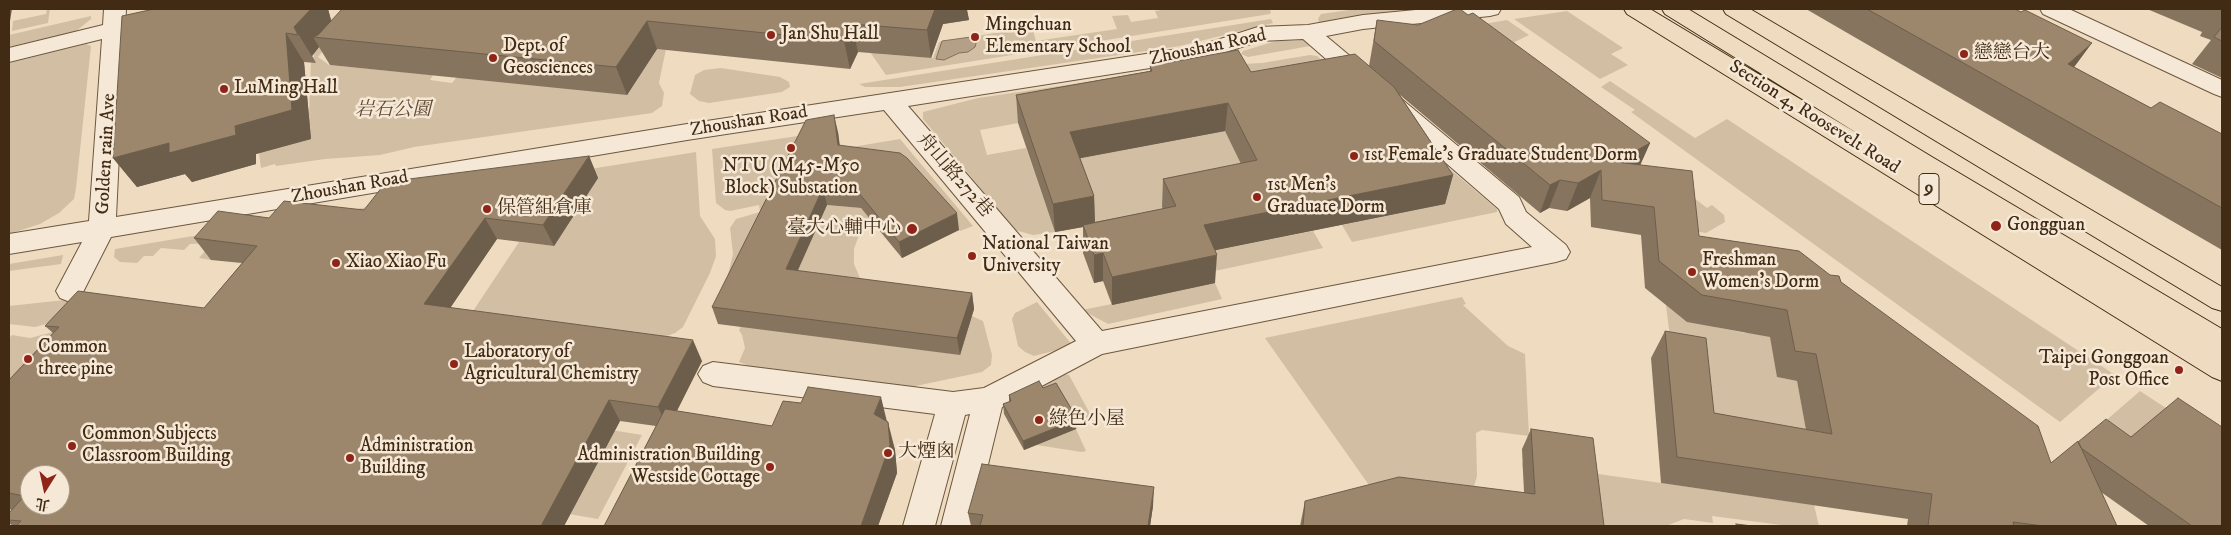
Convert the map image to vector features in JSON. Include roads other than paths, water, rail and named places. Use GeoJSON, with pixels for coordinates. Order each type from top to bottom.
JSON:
{"type":"FeatureCollection","features":[{"type":"Feature","properties":{"kind":"main road","name":"Section 4, Roosevelt Road"},"geometry":{"type":"LineString","coordinates":[[1635,9],[2222,369]]}},
{"type":"Feature","properties":{"kind":"main road","name":"9"},"geometry":{"type":"LineString","coordinates":[[1674,9],[2222,343]]}},
{"type":"Feature","properties":{"kind":"main road","name":"9"},"geometry":{"type":"LineString","coordinates":[[1690,9],[1905,142],[2070,238],[2222,331]]}},
{"type":"Feature","properties":{"kind":"main road"},"geometry":{"type":"LineString","coordinates":[[1734,9],[2222,300]]}},
{"type":"Feature","properties":{"kind":"main road","name":"9"},"geometry":{"type":"LineString","coordinates":[[2191,325],[2222,347]]}},
{"type":"Feature","properties":{"kind":"street","name":"Zhoushan Road"},"geometry":{"type":"LineString","coordinates":[[9,244],[687,132],[1201,53],[1258,34],[1308,32],[1363,22],[1490,9]]}},
{"type":"Feature","properties":{"kind":"street"},"geometry":{"type":"LineString","coordinates":[[2051,9],[2222,89]]}},
{"type":"Feature","properties":{"kind":"street"},"geometry":{"type":"LineString","coordinates":[[9,55],[115,17]]}},
{"type":"Feature","properties":{"kind":"street","name":"Golden rain Ave"},"geometry":{"type":"LineString","coordinates":[[70,291],[102,229],[115,17]]}},
{"type":"Feature","properties":{"kind":"street"},"geometry":{"type":"LineString","coordinates":[[713,374],[953,404],[989,400],[1096,344],[1556,252],[1515,217],[1510,204],[1308,32]]}},
{"type":"Feature","properties":{"kind":"street","name":"舟山路272巷"},"geometry":{"type":"LineString","coordinates":[[889,100],[998,226],[1096,344]]}},
{"type":"Feature","properties":{"kind":"street"},"geometry":{"type":"LineString","coordinates":[[956,526],[989,400]]}},
{"type":"Feature","properties":{"kind":"street"},"geometry":{"type":"LineString","coordinates":[[919,526],[953,404]]}},
{"type":"Feature","properties":{"kind":"place","name":"Jan Shu Hall"},"geometry":{"type":"Point","coordinates":[771,35]}},
{"type":"Feature","properties":{"kind":"place","name":"Mingchuan Elementary School"},"geometry":{"type":"Point","coordinates":[975,37]}},
{"type":"Feature","properties":{"kind":"place","name":"戀戀台大"},"geometry":{"type":"Point","coordinates":[1964,54]}},
{"type":"Feature","properties":{"kind":"place","name":"Dept. of Geosciences"},"geometry":{"type":"Point","coordinates":[493,58]}},
{"type":"Feature","properties":{"kind":"place","name":"LuMing Hall"},"geometry":{"type":"Point","coordinates":[224,89]}},
{"type":"Feature","properties":{"kind":"place","name":"NTU (M45-M50 Block) Substation"},"geometry":{"type":"Point","coordinates":[791,148]}},
{"type":"Feature","properties":{"kind":"place","name":"1st Female's Graduate Student Dorm"},"geometry":{"type":"Point","coordinates":[1354,156]}},
{"type":"Feature","properties":{"kind":"place","name":"1st Men's Graduate Dorm"},"geometry":{"type":"Point","coordinates":[1257,197]}},
{"type":"Feature","properties":{"kind":"place","name":"保管組倉庫"},"geometry":{"type":"Point","coordinates":[487,209]}},
{"type":"Feature","properties":{"kind":"place","name":"Gongguan"},"geometry":{"type":"Point","coordinates":[1996,226]}},
{"type":"Feature","properties":{"kind":"place","name":"臺大心輔中心"},"geometry":{"type":"Point","coordinates":[912,229]}},
{"type":"Feature","properties":{"kind":"place","name":"National Taiwan University"},"geometry":{"type":"Point","coordinates":[972,256]}},
{"type":"Feature","properties":{"kind":"place","name":"Xiao Xiao Fu"},"geometry":{"type":"Point","coordinates":[336,263]}},
{"type":"Feature","properties":{"kind":"place","name":"Freshman Women's Dorm"},"geometry":{"type":"Point","coordinates":[1692,272]}},
{"type":"Feature","properties":{"kind":"place","name":"Common three pine"},"geometry":{"type":"Point","coordinates":[28,359]}},
{"type":"Feature","properties":{"kind":"place","name":"Laboratory of Agricultural Chemistry"},"geometry":{"type":"Point","coordinates":[454,364]}},
{"type":"Feature","properties":{"kind":"place","name":"Taipei Gonggoan Post Office"},"geometry":{"type":"Point","coordinates":[2179,370]}},
{"type":"Feature","properties":{"kind":"place","name":"綠色小屋"},"geometry":{"type":"Point","coordinates":[1039,420]}},
{"type":"Feature","properties":{"kind":"place","name":"Common Subjects Classroom Building"},"geometry":{"type":"Point","coordinates":[72,446]}},
{"type":"Feature","properties":{"kind":"place","name":"大煙囪"},"geometry":{"type":"Point","coordinates":[888,453]}},
{"type":"Feature","properties":{"kind":"place","name":"Administration Building"},"geometry":{"type":"Point","coordinates":[350,458]}},
{"type":"Feature","properties":{"kind":"place","name":"Administration Building Westside Cottage"},"geometry":{"type":"Point","coordinates":[770,467]}},
{"type":"Feature","properties":{"kind":"park label","name":"岩石公園"},"geometry":{"type":"Point","coordinates":[393,111]}}]}
